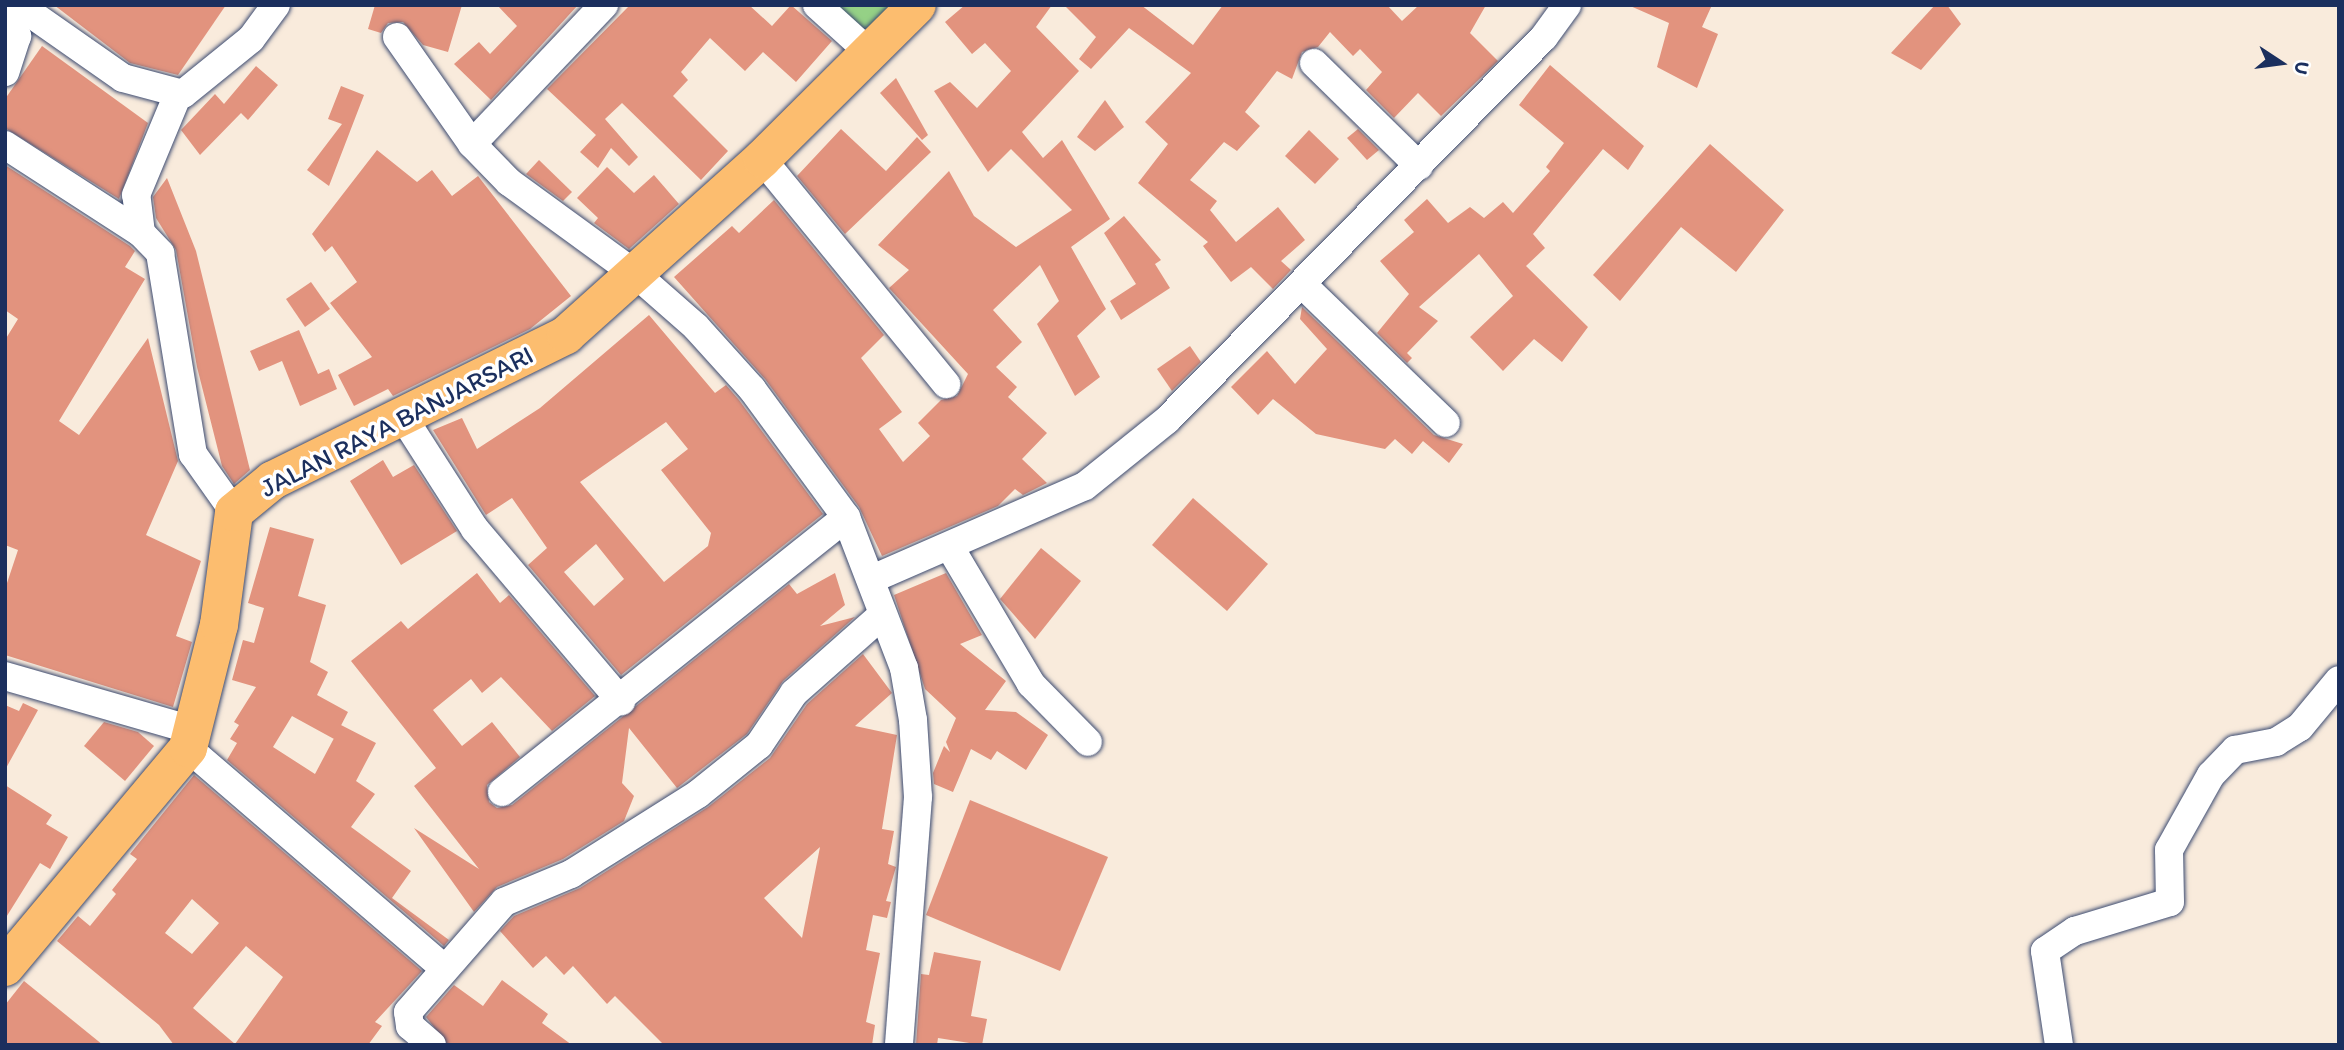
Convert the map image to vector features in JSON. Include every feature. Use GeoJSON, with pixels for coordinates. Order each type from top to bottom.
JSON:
{"type":"FeatureCollection","features":[{"type":"Feature","properties":{"kind":"highway","name":"JALAN RAYA BANJARSARI"},"geometry":{"type":"LineString","coordinates":[[5,967],[192,739],[219,625],[234,512],[273,480],[540,351],[638,276],[762,159],[917,5]]}},
{"type":"Feature","properties":{"kind":"street"},"geometry":{"type":"LineString","coordinates":[[5,72],[22,16],[85,58],[151,91],[178,94],[210,77],[276,5]]}},
{"type":"Feature","properties":{"kind":"street"},"geometry":{"type":"LineString","coordinates":[[472,144],[604,5]]}},
{"type":"Feature","properties":{"kind":"street"},"geometry":{"type":"LineString","coordinates":[[817,5],[870,53]]}},
{"type":"Feature","properties":{"kind":"street"},"geometry":{"type":"LineString","coordinates":[[872,579],[951,549],[1085,486],[1167,421],[1304,286],[1567,5]]}},
{"type":"Feature","properties":{"kind":"street"},"geometry":{"type":"LineString","coordinates":[[397,37],[472,144],[528,199],[638,276],[752,389],[846,517],[872,579],[881,616],[904,668],[918,797],[899,1045]]}},
{"type":"Feature","properties":{"kind":"street"},"geometry":{"type":"LineString","coordinates":[[1314,63],[1419,166]]}},
{"type":"Feature","properties":{"kind":"street"},"geometry":{"type":"LineString","coordinates":[[141,233],[136,195],[178,94]]}},
{"type":"Feature","properties":{"kind":"street"},"geometry":{"type":"LineString","coordinates":[[5,145],[141,233],[165,268],[193,454],[234,512]]}},
{"type":"Feature","properties":{"kind":"street"},"geometry":{"type":"LineString","coordinates":[[762,159],[946,384]]}},
{"type":"Feature","properties":{"kind":"street"},"geometry":{"type":"LineString","coordinates":[[1304,286],[1446,423]]}},
{"type":"Feature","properties":{"kind":"street"},"geometry":{"type":"LineString","coordinates":[[402,417],[475,529],[621,701]]}},
{"type":"Feature","properties":{"kind":"street"},"geometry":{"type":"LineString","coordinates":[[502,792],[621,701],[846,517]]}},
{"type":"Feature","properties":{"kind":"street"},"geometry":{"type":"LineString","coordinates":[[951,549],[1031,684],[1088,742]]}},
{"type":"Feature","properties":{"kind":"street"},"geometry":{"type":"LineString","coordinates":[[432,1045],[406,1017],[454,957],[512,896],[571,874],[698,794],[759,745],[794,694],[881,616]]}},
{"type":"Feature","properties":{"kind":"street"},"geometry":{"type":"LineString","coordinates":[[5,676],[192,739],[454,957]]}},
{"type":"Feature","properties":{"kind":"street"},"geometry":{"type":"LineString","coordinates":[[2059,1045],[2045,951],[2075,931],[2170,902],[2169,850],[2211,775],[2235,750],[2276,742],[2300,727],[2339,680]]}},
{"type":"Feature","properties":{"kind":"green space"},"geometry":{"type":"Polygon","coordinates":[[[837,5],[887,5],[890,8],[867,33],[837,5]]]}},
{"type":"Feature","properties":{"kind":"building"},"geometry":{"type":"Polygon","coordinates":[[[54,5],[226,5],[178,75],[130,63],[54,5]]]}},
{"type":"Feature","properties":{"kind":"building"},"geometry":{"type":"Polygon","coordinates":[[[375,5],[462,5],[448,52],[423,45],[403,22],[388,23],[381,33],[368,29],[375,5]]]}},
{"type":"Feature","properties":{"kind":"building"},"geometry":{"type":"Polygon","coordinates":[[[497,5],[578,5],[491,100],[454,64],[479,42],[490,54],[517,26],[497,5]]]}},
{"type":"Feature","properties":{"kind":"building"},"geometry":{"type":"Polygon","coordinates":[[[630,5],[749,5],[772,26],[791,5],[832,41],[796,82],[763,52],[745,71],[710,38],[681,72],[688,80],[673,96],[728,151],[701,180],[622,103],[605,119],[638,157],[629,166],[611,148],[598,168],[580,152],[596,135],[547,89],[630,5]]]}},
{"type":"Feature","properties":{"kind":"building"},"geometry":{"type":"Polygon","coordinates":[[[965,5],[1052,5],[1036,27],[1079,71],[1022,132],[1043,158],[1062,140],[1110,219],[1071,247],[1106,309],[1077,336],[1100,377],[1075,396],[1037,324],[1059,301],[1040,265],[993,310],[1022,342],[996,367],[1017,387],[1008,397],[1047,433],[1022,459],[1047,483],[1023,495],[1015,489],[998,506],[882,556],[859,507],[765,379],[674,277],[732,226],[739,233],[774,200],[884,335],[861,358],[902,412],[879,429],[903,462],[930,436],[918,423],[941,400],[957,396],[968,374],[889,288],[909,270],[878,245],[949,171],[974,216],[1016,247],[1072,210],[1011,149],[988,172],[934,91],[950,82],[977,108],[1011,71],[985,43],[972,54],[945,22],[965,5]]]}},
{"type":"Feature","properties":{"kind":"building"},"geometry":{"type":"Polygon","coordinates":[[[1064,5],[1141,5],[1193,45],[1223,5],[1387,5],[1402,21],[1419,5],[1486,5],[1470,33],[1498,61],[1441,116],[1418,93],[1394,118],[1366,90],[1382,72],[1360,49],[1353,56],[1330,32],[1318,47],[1302,52],[1292,79],[1277,71],[1245,112],[1260,126],[1237,151],[1224,142],[1190,180],[1217,201],[1210,210],[1236,242],[1278,207],[1305,240],[1281,261],[1291,270],[1273,289],[1251,267],[1231,282],[1203,246],[1208,242],[1138,183],[1168,144],[1145,122],[1191,73],[1129,28],[1091,69],[1079,59],[1096,37],[1064,5]]]}},
{"type":"Feature","properties":{"kind":"building"},"geometry":{"type":"Polygon","coordinates":[[[1628,5],[1712,5],[1702,27],[1718,34],[1697,88],[1657,67],[1669,23],[1628,5]]]}},
{"type":"Feature","properties":{"kind":"building"},"geometry":{"type":"Polygon","coordinates":[[[1935,5],[1947,5],[1961,24],[1921,70],[1891,53],[1935,5]]]}},
{"type":"Feature","properties":{"kind":"building"},"geometry":{"type":"Polygon","coordinates":[[[42,46],[148,123],[119,199],[5,128],[5,99],[42,46]]]}},
{"type":"Feature","properties":{"kind":"building"},"geometry":{"type":"Polygon","coordinates":[[[1550,65],[1644,146],[1628,170],[1603,149],[1533,234],[1545,248],[1526,266],[1588,327],[1562,362],[1534,339],[1503,371],[1470,337],[1513,296],[1479,254],[1419,307],[1438,321],[1407,353],[1412,358],[1407,363],[1377,333],[1409,294],[1380,261],[1414,232],[1404,220],[1427,199],[1448,223],[1470,207],[1484,218],[1503,202],[1513,213],[1550,171],[1546,167],[1564,143],[1519,105],[1550,65]]]}},
{"type":"Feature","properties":{"kind":"building"},"geometry":{"type":"Polygon","coordinates":[[[256,66],[278,85],[248,120],[241,113],[200,155],[181,130],[215,94],[224,104],[256,66]]]}},
{"type":"Feature","properties":{"kind":"building"},"geometry":{"type":"Polygon","coordinates":[[[896,78],[928,135],[922,140],[880,93],[896,78]]]}},
{"type":"Feature","properties":{"kind":"building"},"geometry":{"type":"Polygon","coordinates":[[[341,86],[364,95],[329,186],[307,170],[342,124],[328,119],[341,86]]]}},
{"type":"Feature","properties":{"kind":"building"},"geometry":{"type":"Polygon","coordinates":[[[1105,100],[1124,127],[1095,151],[1077,137],[1105,100]]]}},
{"type":"Feature","properties":{"kind":"building"},"geometry":{"type":"Polygon","coordinates":[[[841,129],[886,171],[917,137],[931,152],[845,234],[797,176],[841,129]]]}},
{"type":"Feature","properties":{"kind":"building"},"geometry":{"type":"Polygon","coordinates":[[[1358,129],[1379,150],[1367,160],[1347,138],[1358,129]]]}},
{"type":"Feature","properties":{"kind":"building"},"geometry":{"type":"Polygon","coordinates":[[[1309,130],[1339,159],[1315,184],[1285,156],[1309,130]]]}},
{"type":"Feature","properties":{"kind":"building"},"geometry":{"type":"Polygon","coordinates":[[[1710,144],[1784,210],[1736,272],[1681,227],[1620,301],[1593,275],[1710,144]]]}},
{"type":"Feature","properties":{"kind":"building"},"geometry":{"type":"Polygon","coordinates":[[[377,150],[417,182],[432,170],[452,196],[478,176],[571,296],[530,329],[393,396],[388,389],[354,406],[338,375],[372,357],[330,303],[357,282],[332,246],[325,252],[312,234],[377,150]]]}},
{"type":"Feature","properties":{"kind":"building"},"geometry":{"type":"Polygon","coordinates":[[[539,160],[572,192],[563,201],[526,174],[539,160]]]}},
{"type":"Feature","properties":{"kind":"building"},"geometry":{"type":"Polygon","coordinates":[[[5,165],[130,246],[135,251],[125,267],[145,279],[59,421],[79,435],[148,338],[178,461],[146,535],[201,561],[176,636],[192,642],[173,707],[5,655],[5,589],[18,550],[5,545],[5,340],[18,319],[5,310],[5,165]]]}},
{"type":"Feature","properties":{"kind":"building"},"geometry":{"type":"Polygon","coordinates":[[[607,167],[634,193],[654,175],[679,204],[629,249],[594,223],[598,218],[577,198],[607,167]]]}},
{"type":"Feature","properties":{"kind":"building"},"geometry":{"type":"Polygon","coordinates":[[[167,178],[196,251],[250,470],[234,484],[222,466],[197,367],[176,250],[156,218],[153,197],[167,178]]]}},
{"type":"Feature","properties":{"kind":"building"},"geometry":{"type":"Polygon","coordinates":[[[1124,216],[1161,260],[1155,264],[1170,288],[1121,320],[1110,301],[1136,284],[1104,233],[1124,216]]]}},
{"type":"Feature","properties":{"kind":"building"},"geometry":{"type":"Polygon","coordinates":[[[311,282],[330,309],[305,327],[286,299],[311,282]]]}},
{"type":"Feature","properties":{"kind":"building"},"geometry":{"type":"Polygon","coordinates":[[[1302,307],[1434,435],[1463,444],[1449,463],[1423,441],[1412,454],[1395,439],[1385,449],[1316,434],[1273,399],[1258,415],[1231,387],[1267,351],[1295,384],[1327,349],[1300,319],[1302,307]]]}},
{"type":"Feature","properties":{"kind":"building"},"geometry":{"type":"Polygon","coordinates":[[[649,315],[715,393],[726,385],[823,514],[621,675],[528,565],[547,548],[512,498],[486,515],[433,430],[462,418],[477,449],[540,408],[649,315]],[[666,422],[580,482],[664,582],[708,546],[711,533],[661,470],[688,449],[666,422]],[[596,544],[564,572],[594,606],[624,579],[596,544]]]}},
{"type":"Feature","properties":{"kind":"building"},"geometry":{"type":"Polygon","coordinates":[[[299,330],[318,374],[329,369],[337,389],[300,406],[282,361],[259,371],[250,351],[299,330]]]}},
{"type":"Feature","properties":{"kind":"building"},"geometry":{"type":"Polygon","coordinates":[[[1190,346],[1201,362],[1172,391],[1157,369],[1190,346]]]}},
{"type":"Feature","properties":{"kind":"building"},"geometry":{"type":"Polygon","coordinates":[[[383,460],[393,477],[414,465],[457,531],[401,565],[350,481],[383,460]]]}},
{"type":"Feature","properties":{"kind":"building"},"geometry":{"type":"Polygon","coordinates":[[[1193,498],[1268,564],[1227,611],[1152,545],[1193,498]]]}},
{"type":"Feature","properties":{"kind":"building"},"geometry":{"type":"Polygon","coordinates":[[[270,527],[314,539],[298,596],[326,605],[310,662],[328,672],[317,695],[348,712],[341,725],[376,743],[356,781],[375,794],[351,827],[411,871],[392,898],[449,940],[444,946],[227,760],[237,743],[230,739],[239,725],[234,722],[256,687],[232,680],[243,640],[254,643],[264,608],[248,603],[270,527]],[[292,716],[273,747],[315,774],[334,739],[292,716]]]}},
{"type":"Feature","properties":{"kind":"building"},"geometry":{"type":"Polygon","coordinates":[[[1041,548],[1081,581],[1035,639],[1000,599],[1041,548]]]}},
{"type":"Feature","properties":{"kind":"building"},"geometry":{"type":"Polygon","coordinates":[[[477,573],[500,603],[509,595],[595,696],[552,731],[501,677],[482,693],[471,679],[433,710],[462,746],[492,722],[520,757],[487,785],[489,802],[497,808],[512,805],[789,584],[797,594],[835,573],[845,605],[820,626],[855,617],[783,681],[747,734],[677,788],[629,728],[622,783],[634,796],[624,821],[563,859],[497,887],[474,912],[414,828],[479,869],[414,786],[436,768],[351,661],[401,621],[408,629],[477,573]]]}},
{"type":"Feature","properties":{"kind":"building"},"geometry":{"type":"Polygon","coordinates":[[[946,573],[982,635],[960,644],[1006,681],[985,710],[1016,712],[1048,735],[1026,770],[997,751],[991,760],[971,749],[953,792],[934,784],[933,773],[944,746],[950,752],[946,742],[956,718],[925,689],[894,595],[946,573]]]}},
{"type":"Feature","properties":{"kind":"building"},"geometry":{"type":"Polygon","coordinates":[[[863,654],[892,693],[855,726],[897,735],[882,829],[894,831],[888,864],[896,867],[886,901],[891,902],[887,918],[873,915],[866,950],[880,953],[866,1022],[875,1025],[872,1045],[664,1045],[615,996],[607,1004],[573,966],[564,975],[546,956],[533,968],[500,931],[514,916],[580,888],[708,807],[770,758],[807,704],[863,654]],[[820,847],[764,898],[802,938],[820,847]]]}},
{"type":"Feature","properties":{"kind":"building"},"geometry":{"type":"Polygon","coordinates":[[[23,703],[38,710],[5,770],[5,705],[19,711],[23,703]]]}},
{"type":"Feature","properties":{"kind":"building"},"geometry":{"type":"Polygon","coordinates":[[[104,722],[138,732],[154,746],[125,781],[84,746],[104,722]]]}},
{"type":"Feature","properties":{"kind":"building"},"geometry":{"type":"Polygon","coordinates":[[[194,775],[422,971],[375,1022],[382,1026],[368,1045],[174,1045],[159,1025],[57,941],[78,916],[90,926],[116,894],[112,890],[137,859],[130,854],[194,775]],[[192,899],[165,933],[192,954],[219,923],[192,899]],[[246,946],[193,1008],[235,1044],[283,977],[246,946]]]}},
{"type":"Feature","properties":{"kind":"building"},"geometry":{"type":"Polygon","coordinates":[[[5,785],[52,815],[46,824],[68,837],[50,869],[40,863],[5,919],[5,785]]]}},
{"type":"Feature","properties":{"kind":"building"},"geometry":{"type":"Polygon","coordinates":[[[970,800],[1108,857],[1060,971],[926,915],[970,800]]]}},
{"type":"Feature","properties":{"kind":"building"},"geometry":{"type":"Polygon","coordinates":[[[934,952],[981,961],[971,1016],[987,1019],[982,1045],[938,1038],[937,1045],[916,1045],[921,974],[929,975],[934,952]]]}},
{"type":"Feature","properties":{"kind":"building"},"geometry":{"type":"Polygon","coordinates":[[[502,980],[548,1014],[542,1023],[572,1045],[448,1045],[426,1017],[454,985],[483,1006],[502,980]]]}},
{"type":"Feature","properties":{"kind":"building"},"geometry":{"type":"Polygon","coordinates":[[[24,981],[103,1045],[5,1045],[5,1005],[24,981]]]}}]}
